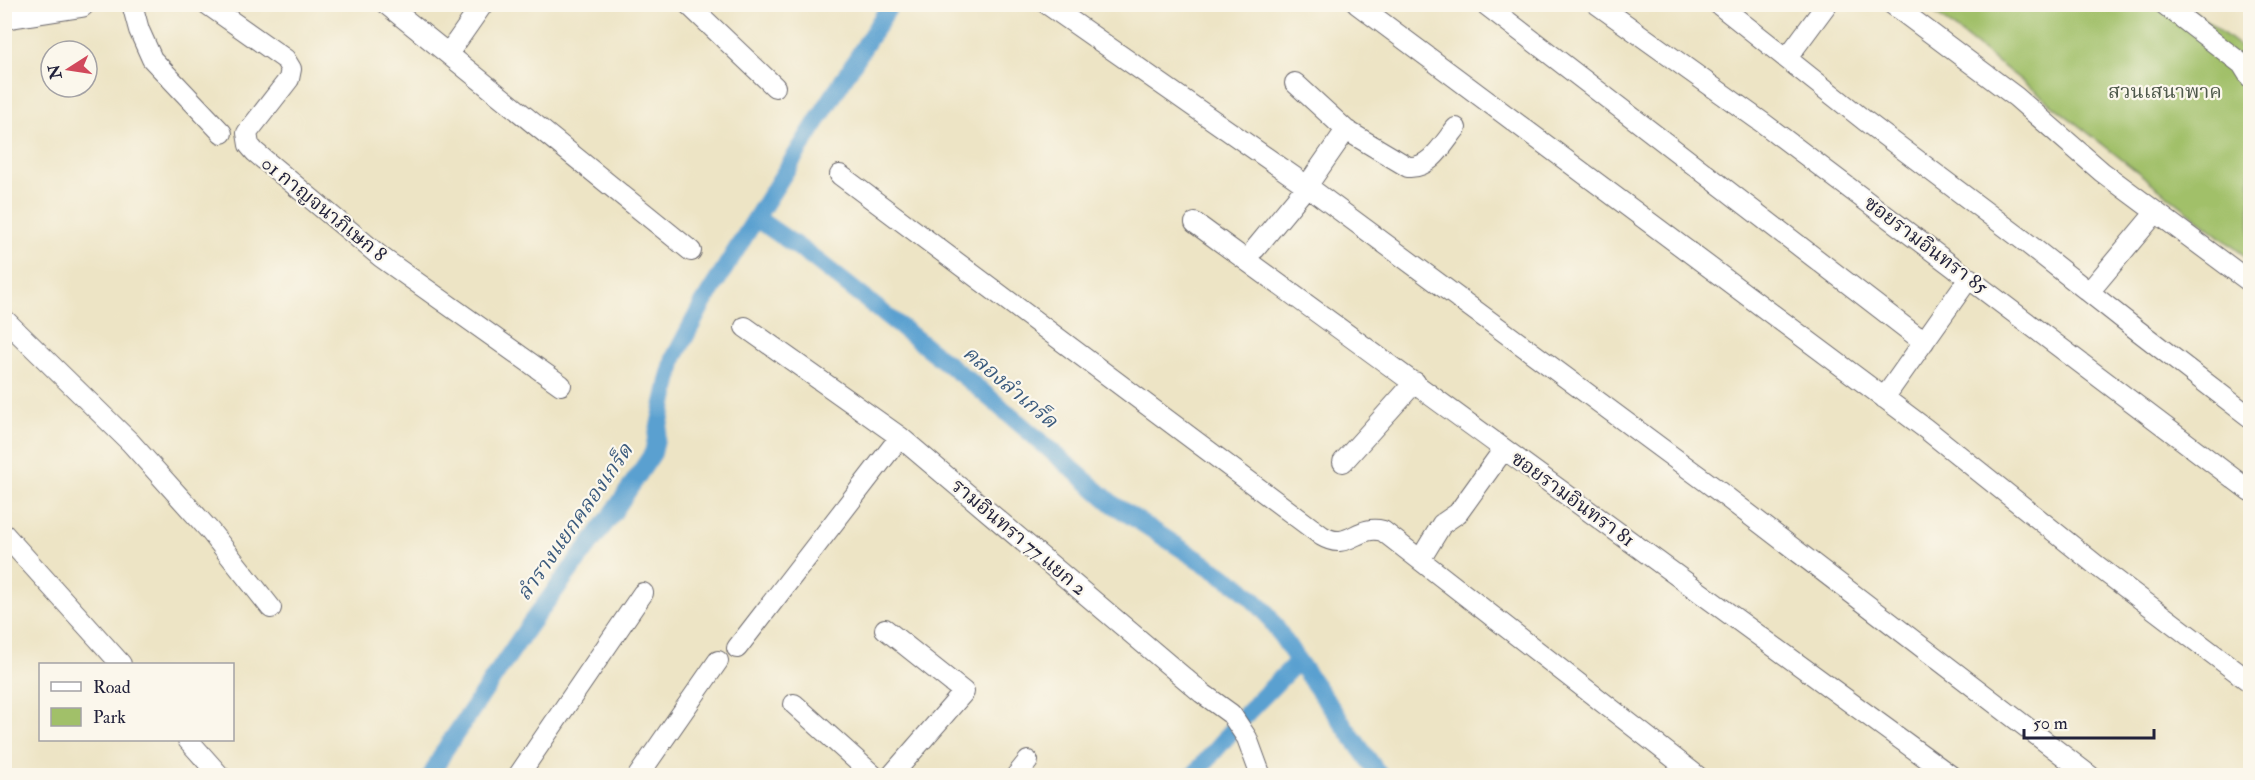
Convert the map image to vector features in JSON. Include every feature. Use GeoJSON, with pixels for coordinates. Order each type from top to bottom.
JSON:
{"type":"FeatureCollection","features":[{"type":"Feature","properties":{"kind":"main road"},"geometry":{"type":"LineString","coordinates":[[4,16],[81,4]]}},
{"type":"Feature","properties":{"kind":"street"},"geometry":{"type":"LineString","coordinates":[[132,4],[139,30],[152,59],[222,133]]}},
{"type":"Feature","properties":{"kind":"street","name":"01 กาญจนาภิเษก 8"},"geometry":{"type":"LineString","coordinates":[[207,4],[285,59],[291,69],[289,79],[248,133],[249,145],[255,152],[381,257],[561,385]]}},
{"type":"Feature","properties":{"kind":"street"},"geometry":{"type":"LineString","coordinates":[[386,4],[691,251]]}},
{"type":"Feature","properties":{"kind":"street"},"geometry":{"type":"LineString","coordinates":[[448,54],[483,4]]}},
{"type":"Feature","properties":{"kind":"street"},"geometry":{"type":"LineString","coordinates":[[688,4],[775,87]]}},
{"type":"Feature","properties":{"kind":"street"},"geometry":{"type":"LineString","coordinates":[[1047,4],[1306,186],[1712,486],[2090,776]]}},
{"type":"Feature","properties":{"kind":"street"},"geometry":{"type":"LineString","coordinates":[[1357,4],[1926,429],[2096,566],[2250,682]]}},
{"type":"Feature","properties":{"kind":"street"},"geometry":{"type":"LineString","coordinates":[[1485,4],[1924,342]]}},
{"type":"Feature","properties":{"kind":"street","name":"ซอยรามอินทรา 85"},"geometry":{"type":"LineString","coordinates":[[1597,4],[1763,123],[2250,491]]}},
{"type":"Feature","properties":{"kind":"street"},"geometry":{"type":"LineString","coordinates":[[1718,4],[2250,417]]}},
{"type":"Feature","properties":{"kind":"street"},"geometry":{"type":"LineString","coordinates":[[1787,58],[1827,4]]}},
{"type":"Feature","properties":{"kind":"street"},"geometry":{"type":"LineString","coordinates":[[1892,4],[2016,97],[2102,172],[2250,282]]}},
{"type":"Feature","properties":{"kind":"street"},"geometry":{"type":"LineString","coordinates":[[2164,4],[2242,64],[2250,77]]}},
{"type":"Feature","properties":{"kind":"street"},"geometry":{"type":"LineString","coordinates":[[1295,83],[1346,130],[1408,167],[1416,168],[1427,163],[1456,128]]}},
{"type":"Feature","properties":{"kind":"street"},"geometry":{"type":"LineString","coordinates":[[1255,249],[1306,186],[1346,130]]}},
{"type":"Feature","properties":{"kind":"street"},"geometry":{"type":"LineString","coordinates":[[840,176],[1322,536],[1333,542],[1343,542],[1373,528],[1383,531],[1697,776]]}},
{"type":"Feature","properties":{"kind":"street"},"geometry":{"type":"LineString","coordinates":[[2089,292],[2156,212]]}},
{"type":"Feature","properties":{"kind":"street","name":"ซอยรามอินทรา 81"},"geometry":{"type":"LineString","coordinates":[[1195,223],[1951,776]]}},
{"type":"Feature","properties":{"kind":"street"},"geometry":{"type":"LineString","coordinates":[[1884,398],[1969,278]]}},
{"type":"Feature","properties":{"kind":"street"},"geometry":{"type":"LineString","coordinates":[[4,319],[130,442],[210,531],[272,608]]}},
{"type":"Feature","properties":{"kind":"street","name":"รามอินทรา 77 แยก 2"},"geometry":{"type":"LineString","coordinates":[[745,327],[900,437],[1202,693],[1231,714],[1247,738],[1261,776]]}},
{"type":"Feature","properties":{"kind":"street"},"geometry":{"type":"LineString","coordinates":[[1343,462],[1415,382]]}},
{"type":"Feature","properties":{"kind":"street"},"geometry":{"type":"LineString","coordinates":[[736,648],[900,437]]}},
{"type":"Feature","properties":{"kind":"street"},"geometry":{"type":"LineString","coordinates":[[1420,560],[1442,524],[1458,513],[1504,449]]}},
{"type":"Feature","properties":{"kind":"street"},"geometry":{"type":"LineString","coordinates":[[4,534],[120,663]]}},
{"type":"Feature","properties":{"kind":"street"},"geometry":{"type":"LineString","coordinates":[[518,776],[643,593]]}},
{"type":"Feature","properties":{"kind":"street"},"geometry":{"type":"LineString","coordinates":[[885,629],[964,692],[891,776]]}},
{"type":"Feature","properties":{"kind":"street"},"geometry":{"type":"LineString","coordinates":[[638,776],[718,661]]}},
{"type":"Feature","properties":{"kind":"street"},"geometry":{"type":"LineString","coordinates":[[794,704],[874,776]]}},
{"type":"Feature","properties":{"kind":"street"},"geometry":{"type":"LineString","coordinates":[[189,741],[220,776]]}},
{"type":"Feature","properties":{"kind":"green space","name":"สวนเสนาพาค"},"geometry":{"type":"Polygon","coordinates":[[[1925,5],[2186,5],[2250,54],[2250,260],[1925,5]]]}},
{"type":"Feature","properties":{"kind":"waterway","name":"คลองลำเกร็ด"},"geometry":{"type":"LineString","coordinates":[[891,4],[756,218],[811,256],[977,387],[1114,505],[1239,586],[1265,611],[1298,661],[1249,711],[1193,776]]}},
{"type":"Feature","properties":{"kind":"waterway","name":"ลำรางแยกคลองเกร็ด"},"geometry":{"type":"LineString","coordinates":[[431,776],[444,751],[530,624],[613,513],[653,453],[674,358],[702,305],[756,218]]}},
{"type":"Feature","properties":{"kind":"waterway"},"geometry":{"type":"LineString","coordinates":[[1298,661],[1380,776]]}}]}
